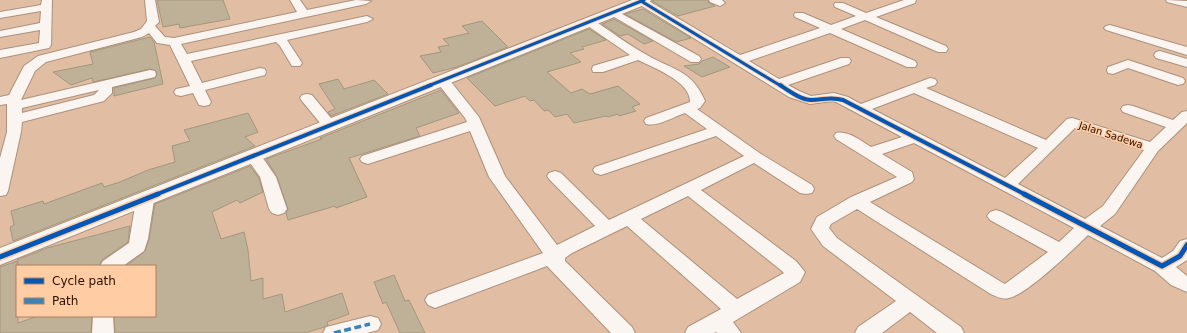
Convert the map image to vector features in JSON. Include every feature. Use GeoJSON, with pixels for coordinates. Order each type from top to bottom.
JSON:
{"type":"FeatureCollection","features":[{"type":"Feature","properties":{"kind":"street"},"geometry":{"type":"LineString","coordinates":[[0,54],[115,47],[150,27],[153,22],[150,0]]}},
{"type":"Feature","properties":{"kind":"street"},"geometry":{"type":"LineString","coordinates":[[295,0],[304,14]]}},
{"type":"Feature","properties":{"kind":"street"},"geometry":{"type":"LineString","coordinates":[[885,0],[898,5]]}},
{"type":"Feature","properties":{"kind":"street"},"geometry":{"type":"LineString","coordinates":[[1171,0],[1187,4]]}},
{"type":"Feature","properties":{"kind":"street"},"geometry":{"type":"LineString","coordinates":[[150,27],[161,40],[174,42],[366,1]]}},
{"type":"Feature","properties":{"kind":"street"},"geometry":{"type":"LineString","coordinates":[[0,257],[254,157],[638,1],[794,94],[810,100],[834,97],[860,109],[1162,266],[1178,280],[1187,285]]}},
{"type":"Feature","properties":{"kind":"street"},"geometry":{"type":"LineString","coordinates":[[739,60],[911,1]]}},
{"type":"Feature","properties":{"kind":"street"},"geometry":{"type":"LineString","coordinates":[[0,15],[47,3],[47,50],[42,59],[29,69],[20,89],[15,108],[14,132],[0,191]]}},
{"type":"Feature","properties":{"kind":"street"},"geometry":{"type":"LineString","coordinates":[[838,5],[942,49]]}},
{"type":"Feature","properties":{"kind":"street"},"geometry":{"type":"LineString","coordinates":[[613,12],[695,59]]}},
{"type":"Feature","properties":{"kind":"street"},"geometry":{"type":"LineString","coordinates":[[799,14],[911,64]]}},
{"type":"Feature","properties":{"kind":"street"},"geometry":{"type":"LineString","coordinates":[[184,59],[367,20]]}},
{"type":"Feature","properties":{"kind":"street"},"geometry":{"type":"LineString","coordinates":[[589,22],[640,56],[664,67],[683,79],[693,89],[698,101],[695,105],[651,120]]}},
{"type":"Feature","properties":{"kind":"street"},"geometry":{"type":"LineString","coordinates":[[0,34],[46,25]]}},
{"type":"Feature","properties":{"kind":"street"},"geometry":{"type":"LineString","coordinates":[[1110,28],[1187,51]]}},
{"type":"Feature","properties":{"kind":"street"},"geometry":{"type":"LineString","coordinates":[[278,38],[285,44],[296,63]]}},
{"type":"Feature","properties":{"kind":"street"},"geometry":{"type":"LineString","coordinates":[[174,42],[184,59],[204,102]]}},
{"type":"Feature","properties":{"kind":"street"},"geometry":{"type":"LineString","coordinates":[[1160,54],[1187,63]]}},
{"type":"Feature","properties":{"kind":"street"},"geometry":{"type":"LineString","coordinates":[[598,69],[640,56]]}},
{"type":"Feature","properties":{"kind":"street"},"geometry":{"type":"LineString","coordinates":[[778,84],[845,61]]}},
{"type":"Feature","properties":{"kind":"street"},"geometry":{"type":"LineString","coordinates":[[1113,70],[1128,64],[1183,78]]}},
{"type":"Feature","properties":{"kind":"street"},"geometry":{"type":"LineString","coordinates":[[181,92],[260,72]]}},
{"type":"Feature","properties":{"kind":"street"},"geometry":{"type":"LineString","coordinates":[[0,101],[15,108],[99,98],[105,93],[106,84],[150,74]]}},
{"type":"Feature","properties":{"kind":"street"},"geometry":{"type":"LineString","coordinates":[[1167,89],[1183,78]]}},
{"type":"Feature","properties":{"kind":"street"},"geometry":{"type":"LineString","coordinates":[[443,81],[469,112],[497,177],[556,256],[555,263],[624,333]]}},
{"type":"Feature","properties":{"kind":"street"},"geometry":{"type":"LineString","coordinates":[[860,109],[930,82]]}},
{"type":"Feature","properties":{"kind":"street"},"geometry":{"type":"LineString","coordinates":[[914,88],[1048,146],[1007,185]]}},
{"type":"Feature","properties":{"kind":"street"},"geometry":{"type":"LineString","coordinates":[[308,98],[330,126]]}},
{"type":"Feature","properties":{"kind":"street"},"geometry":{"type":"LineString","coordinates":[[686,107],[755,157],[806,189]]}},
{"type":"Feature","properties":{"kind":"street"},"geometry":{"type":"LineString","coordinates":[[1128,109],[1176,126]]}},
{"type":"Feature","properties":{"kind":"street"},"geometry":{"type":"LineString","coordinates":[[1153,148],[1187,115]]}},
{"type":"Feature","properties":{"kind":"street","name":"Jalan Sadewa"},"geometry":{"type":"LineString","coordinates":[[857,201],[996,288],[1003,291],[1009,291],[1061,251],[1086,227],[1108,210],[1153,148],[1072,122],[1048,146]]}},
{"type":"Feature","properties":{"kind":"street"},"geometry":{"type":"LineString","coordinates":[[368,159],[474,125]]}},
{"type":"Feature","properties":{"kind":"street"},"geometry":{"type":"LineString","coordinates":[[602,170],[719,130]]}},
{"type":"Feature","properties":{"kind":"street"},"geometry":{"type":"LineString","coordinates":[[841,136],[906,175],[906,179],[857,201],[824,221],[820,229],[830,242],[953,333]]}},
{"type":"Feature","properties":{"kind":"street"},"geometry":{"type":"LineString","coordinates":[[870,153],[914,138]]}},
{"type":"Feature","properties":{"kind":"street"},"geometry":{"type":"LineString","coordinates":[[254,157],[268,177],[278,209]]}},
{"type":"Feature","properties":{"kind":"street"},"geometry":{"type":"LineString","coordinates":[[435,300],[556,256],[565,248],[755,157]]}},
{"type":"Feature","properties":{"kind":"street"},"geometry":{"type":"LineString","coordinates":[[555,176],[608,228]]}},
{"type":"Feature","properties":{"kind":"street"},"geometry":{"type":"LineString","coordinates":[[688,188],[795,272],[793,277],[728,321],[696,333]]}},
{"type":"Feature","properties":{"kind":"street"},"geometry":{"type":"LineString","coordinates":[[111,265],[137,246],[145,200]]}},
{"type":"Feature","properties":{"kind":"street"},"geometry":{"type":"LineString","coordinates":[[996,216],[1061,251]]}},
{"type":"Feature","properties":{"kind":"street"},"geometry":{"type":"LineString","coordinates":[[628,217],[728,321]]}},
{"type":"Feature","properties":{"kind":"street"},"geometry":{"type":"LineString","coordinates":[[1162,266],[1180,256],[1187,245]]}},
{"type":"Feature","properties":{"kind":"street"},"geometry":{"type":"LineString","coordinates":[[866,333],[910,302]]}},
{"type":"Feature","properties":{"kind":"street"},"geometry":{"type":"LineString","coordinates":[[103,317],[104,333]]}},
{"type":"Feature","properties":{"kind":"street"},"geometry":{"type":"LineString","coordinates":[[334,333],[370,324]]}},
{"type":"Feature","properties":{"kind":"building"},"geometry":{"type":"Polygon","coordinates":[[[157,0],[223,0],[230,19],[180,28],[179,24],[163,27],[157,0]]]}},
{"type":"Feature","properties":{"kind":"building"},"geometry":{"type":"Polygon","coordinates":[[[652,0],[708,0],[709,3],[715,6],[678,16],[652,0]]]}},
{"type":"Feature","properties":{"kind":"building"},"geometry":{"type":"Polygon","coordinates":[[[643,9],[691,38],[676,42],[625,14],[643,9]]]}},
{"type":"Feature","properties":{"kind":"building"},"geometry":{"type":"Polygon","coordinates":[[[614,19],[653,41],[644,44],[628,34],[620,36],[602,24],[614,19]]]}},
{"type":"Feature","properties":{"kind":"building"},"geometry":{"type":"Polygon","coordinates":[[[482,21],[508,47],[457,67],[433,73],[420,56],[441,52],[438,47],[449,45],[443,39],[469,33],[462,26],[482,21]]]}},
{"type":"Feature","properties":{"kind":"building"},"geometry":{"type":"Polygon","coordinates":[[[589,29],[606,40],[582,47],[584,49],[570,53],[581,62],[547,72],[571,93],[582,89],[590,94],[618,86],[640,104],[632,107],[636,111],[619,116],[618,114],[574,123],[567,114],[555,117],[548,110],[544,111],[534,100],[530,101],[525,96],[495,106],[467,78],[589,29]]]}},
{"type":"Feature","properties":{"kind":"building"},"geometry":{"type":"Polygon","coordinates":[[[150,37],[154,42],[163,84],[114,96],[114,88],[155,78],[157,74],[156,71],[150,69],[93,82],[92,78],[71,85],[53,72],[93,64],[90,52],[150,37]]]}},
{"type":"Feature","properties":{"kind":"building"},"geometry":{"type":"Polygon","coordinates":[[[713,57],[730,67],[702,77],[684,66],[699,64],[702,61],[713,57]]]}},
{"type":"Feature","properties":{"kind":"building"},"geometry":{"type":"Polygon","coordinates":[[[338,79],[344,89],[374,80],[388,94],[331,116],[328,112],[335,109],[319,84],[338,79]]]}},
{"type":"Feature","properties":{"kind":"building"},"geometry":{"type":"Polygon","coordinates":[[[441,90],[459,113],[416,128],[420,136],[349,158],[367,197],[336,208],[335,206],[288,220],[286,213],[288,209],[277,177],[266,159],[322,139],[320,138],[441,90]]]}},
{"type":"Feature","properties":{"kind":"building"},"geometry":{"type":"Polygon","coordinates":[[[248,113],[258,132],[245,137],[255,146],[13,241],[10,227],[14,225],[11,211],[43,201],[44,204],[102,183],[104,187],[148,170],[175,162],[172,146],[190,141],[184,130],[248,113]]]}},
{"type":"Feature","properties":{"kind":"building"},"geometry":{"type":"Polygon","coordinates":[[[250,166],[259,178],[263,192],[240,203],[237,200],[212,212],[221,239],[244,232],[248,250],[251,281],[263,278],[263,299],[282,294],[285,312],[342,293],[349,314],[327,322],[328,325],[325,327],[304,333],[115,333],[114,317],[156,317],[156,265],[127,265],[145,251],[149,239],[155,204],[250,166]]]}},
{"type":"Feature","properties":{"kind":"building"},"geometry":{"type":"Polygon","coordinates":[[[130,226],[128,242],[102,260],[100,265],[19,265],[17,260],[47,248],[130,226]]]}},
{"type":"Feature","properties":{"kind":"building"},"geometry":{"type":"Polygon","coordinates":[[[17,261],[16,317],[18,317],[18,323],[35,317],[92,317],[91,333],[0,333],[0,267],[17,261]]]}},
{"type":"Feature","properties":{"kind":"building"},"geometry":{"type":"Polygon","coordinates":[[[394,275],[405,301],[409,300],[425,333],[400,333],[386,302],[383,304],[374,282],[394,275]]]}},
{"type":"Feature","properties":{"kind":"marked path"},"geometry":{"type":"LineString","coordinates":[[334,333],[370,324]]}},
{"type":"Feature","properties":{"kind":"cycle path"},"geometry":{"type":"LineString","coordinates":[[0,257],[644,0]]}},
{"type":"Feature","properties":{"kind":"cycle path"},"geometry":{"type":"LineString","coordinates":[[641,1],[794,94],[810,100],[834,97],[843,100],[1162,266],[1180,256],[1187,245]]}}]}
